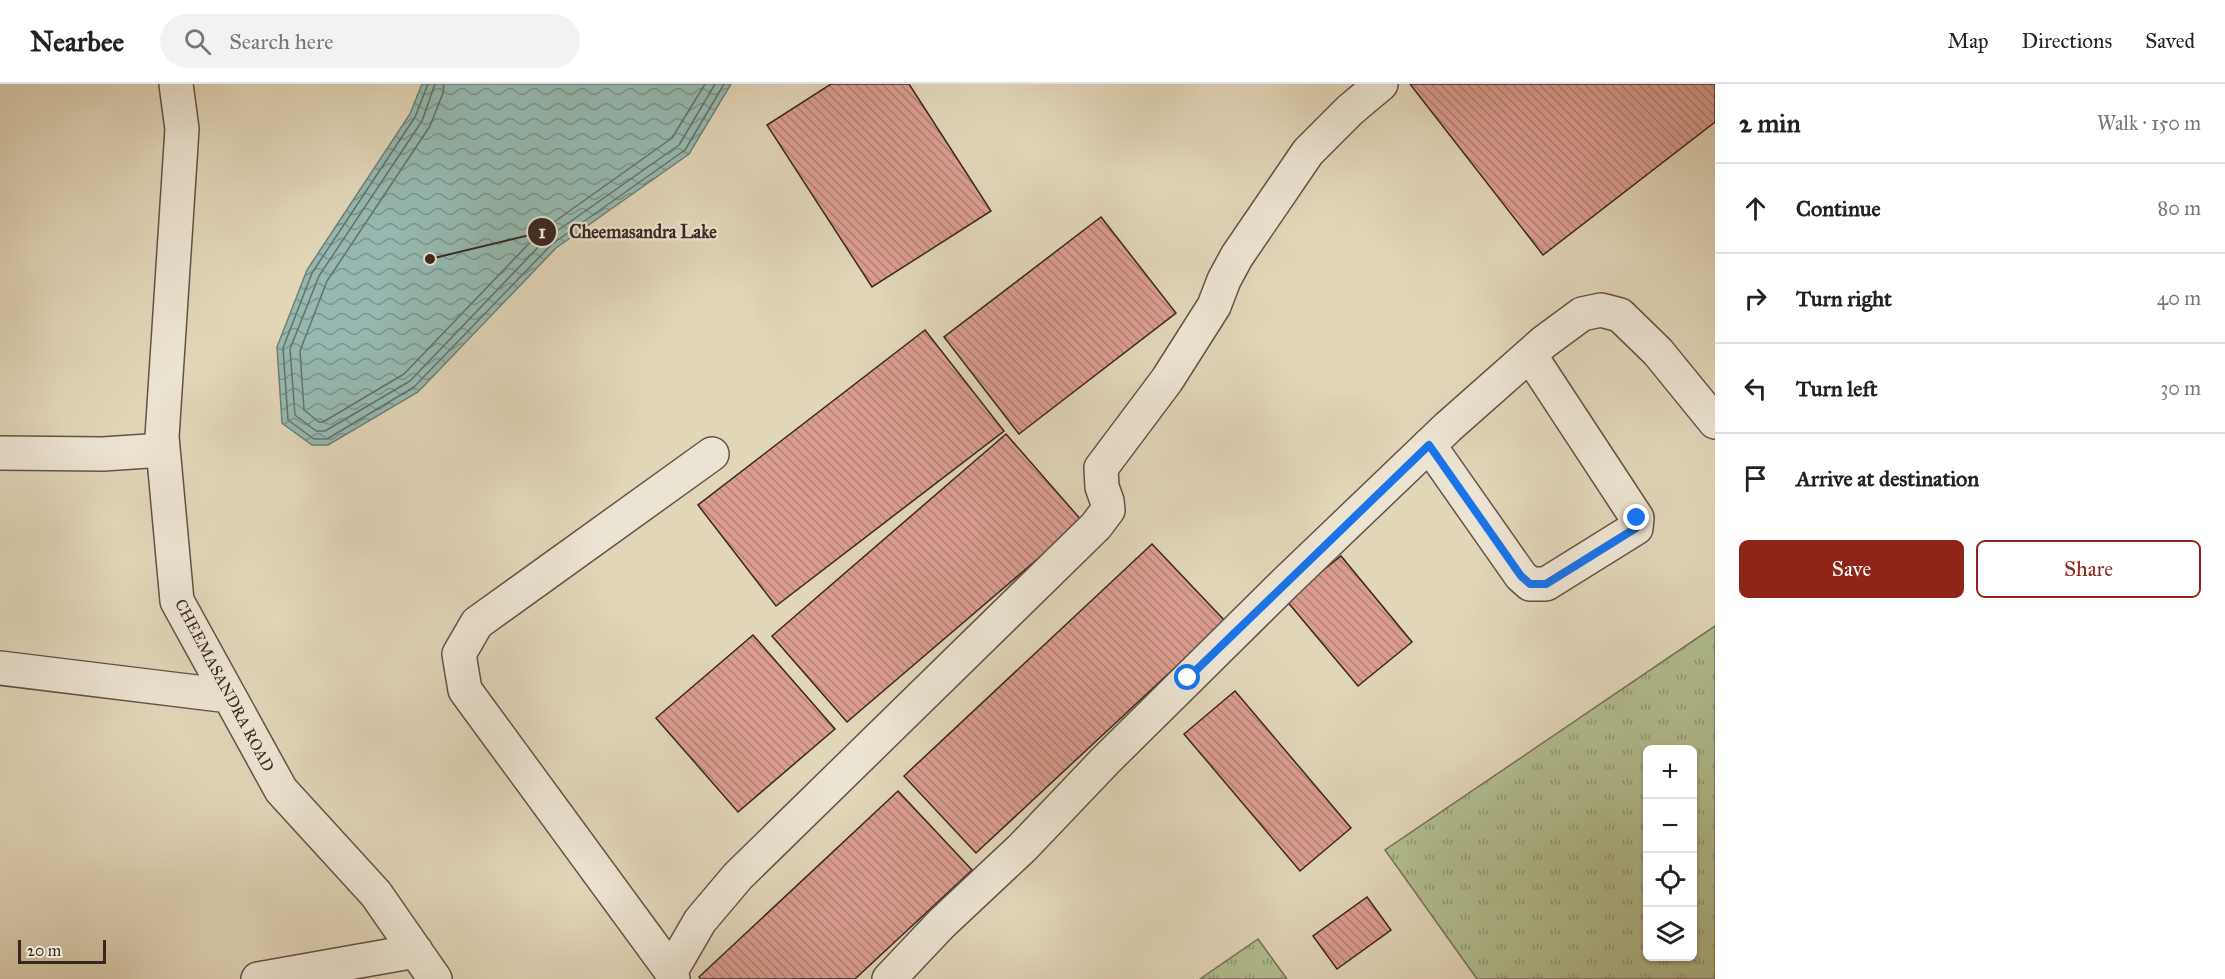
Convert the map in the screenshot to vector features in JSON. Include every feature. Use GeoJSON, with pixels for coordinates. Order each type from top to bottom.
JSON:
{"type":"FeatureCollection","features":[{"type":"Feature","properties":{"kind":"street","name":"CHEEMASANDRA ROAD"},"geometry":{"type":"LineString","coordinates":[[176,84],[182,129],[162,437],[177,601],[281,790],[376,894],[435,979]]}},
{"type":"Feature","properties":{"kind":"street"},"geometry":{"type":"LineString","coordinates":[[712,454],[477,623],[459,654],[465,690],[672,975],[700,921],[738,876],[1096,526],[1108,510],[1102,486],[1101,468],[1167,380],[1214,306],[1224,280],[1248,239],[1308,152],[1381,84]]}},
{"type":"Feature","properties":{"kind":"street"},"geometry":{"type":"LineString","coordinates":[[889,979],[942,923],[1022,848],[1188,678],[1429,445],[1530,355],[1582,314],[1601,310],[1620,315],[1658,352],[1715,422]]}},
{"type":"Feature","properties":{"kind":"street"},"geometry":{"type":"LineString","coordinates":[[1429,445],[1521,576],[1530,584],[1546,584],[1636,528],[1637,518],[1530,355]]}},
{"type":"Feature","properties":{"kind":"street"},"geometry":{"type":"LineString","coordinates":[[0,453],[103,454],[163,450]]}},
{"type":"Feature","properties":{"kind":"street"},"geometry":{"type":"LineString","coordinates":[[0,668],[229,696]]}},
{"type":"Feature","properties":{"kind":"street"},"geometry":{"type":"LineString","coordinates":[[258,979],[416,951]]}},
{"type":"Feature","properties":{"kind":"green space"},"geometry":{"type":"Polygon","coordinates":[[[1715,626],[1715,979],[1477,979],[1385,850],[1715,626]]]}},
{"type":"Feature","properties":{"kind":"green space"},"geometry":{"type":"Polygon","coordinates":[[[1258,939],[1287,979],[1200,979],[1258,939]]]}},
{"type":"Feature","properties":{"kind":"water"},"geometry":{"type":"Polygon","coordinates":[[[422,84],[731,84],[689,154],[556,248],[418,392],[328,445],[312,445],[282,423],[277,347],[307,270],[410,114],[422,84]]]}},
{"type":"Feature","properties":{"kind":"building"},"geometry":{"type":"Polygon","coordinates":[[[831,84],[909,84],[991,211],[872,287],[767,125],[831,84]]]}},
{"type":"Feature","properties":{"kind":"building"},"geometry":{"type":"Polygon","coordinates":[[[1410,84],[1715,84],[1715,122],[1543,255],[1410,84]]]}},
{"type":"Feature","properties":{"kind":"building"},"geometry":{"type":"Polygon","coordinates":[[[1101,217],[1176,313],[1019,434],[944,337],[1101,217]]]}},
{"type":"Feature","properties":{"kind":"building"},"geometry":{"type":"Polygon","coordinates":[[[925,330],[1004,431],[776,606],[698,505],[925,330]]]}},
{"type":"Feature","properties":{"kind":"building"},"geometry":{"type":"Polygon","coordinates":[[[1006,434],[1082,521],[847,722],[772,636],[1006,434]]]}},
{"type":"Feature","properties":{"kind":"building"},"geometry":{"type":"Polygon","coordinates":[[[1152,544],[1225,621],[976,853],[904,776],[1152,544]]]}},
{"type":"Feature","properties":{"kind":"building"},"geometry":{"type":"Polygon","coordinates":[[[1341,556],[1412,642],[1358,686],[1286,600],[1341,556]]]}},
{"type":"Feature","properties":{"kind":"building"},"geometry":{"type":"Polygon","coordinates":[[[753,635],[835,729],[738,812],[656,718],[753,635]]]}},
{"type":"Feature","properties":{"kind":"building"},"geometry":{"type":"Polygon","coordinates":[[[1235,691],[1351,828],[1300,871],[1184,734],[1235,691]]]}},
{"type":"Feature","properties":{"kind":"building"},"geometry":{"type":"Polygon","coordinates":[[[898,791],[972,870],[855,979],[701,979],[699,977],[898,791]]]}},
{"type":"Feature","properties":{"kind":"building"},"geometry":{"type":"Polygon","coordinates":[[[1367,897],[1391,930],[1337,969],[1313,936],[1367,897]]]}},
{"type":"Feature","properties":{"kind":"place","name":"Cheemasandra Lake"},"geometry":{"type":"Point","coordinates":[430,259]}},
{"type":"Feature","properties":{"kind":"route"},"geometry":{"type":"LineString","coordinates":[[1188,678],[1429,445],[1521,576],[1530,584],[1546,584],[1636,528],[1637,518]]}}]}
